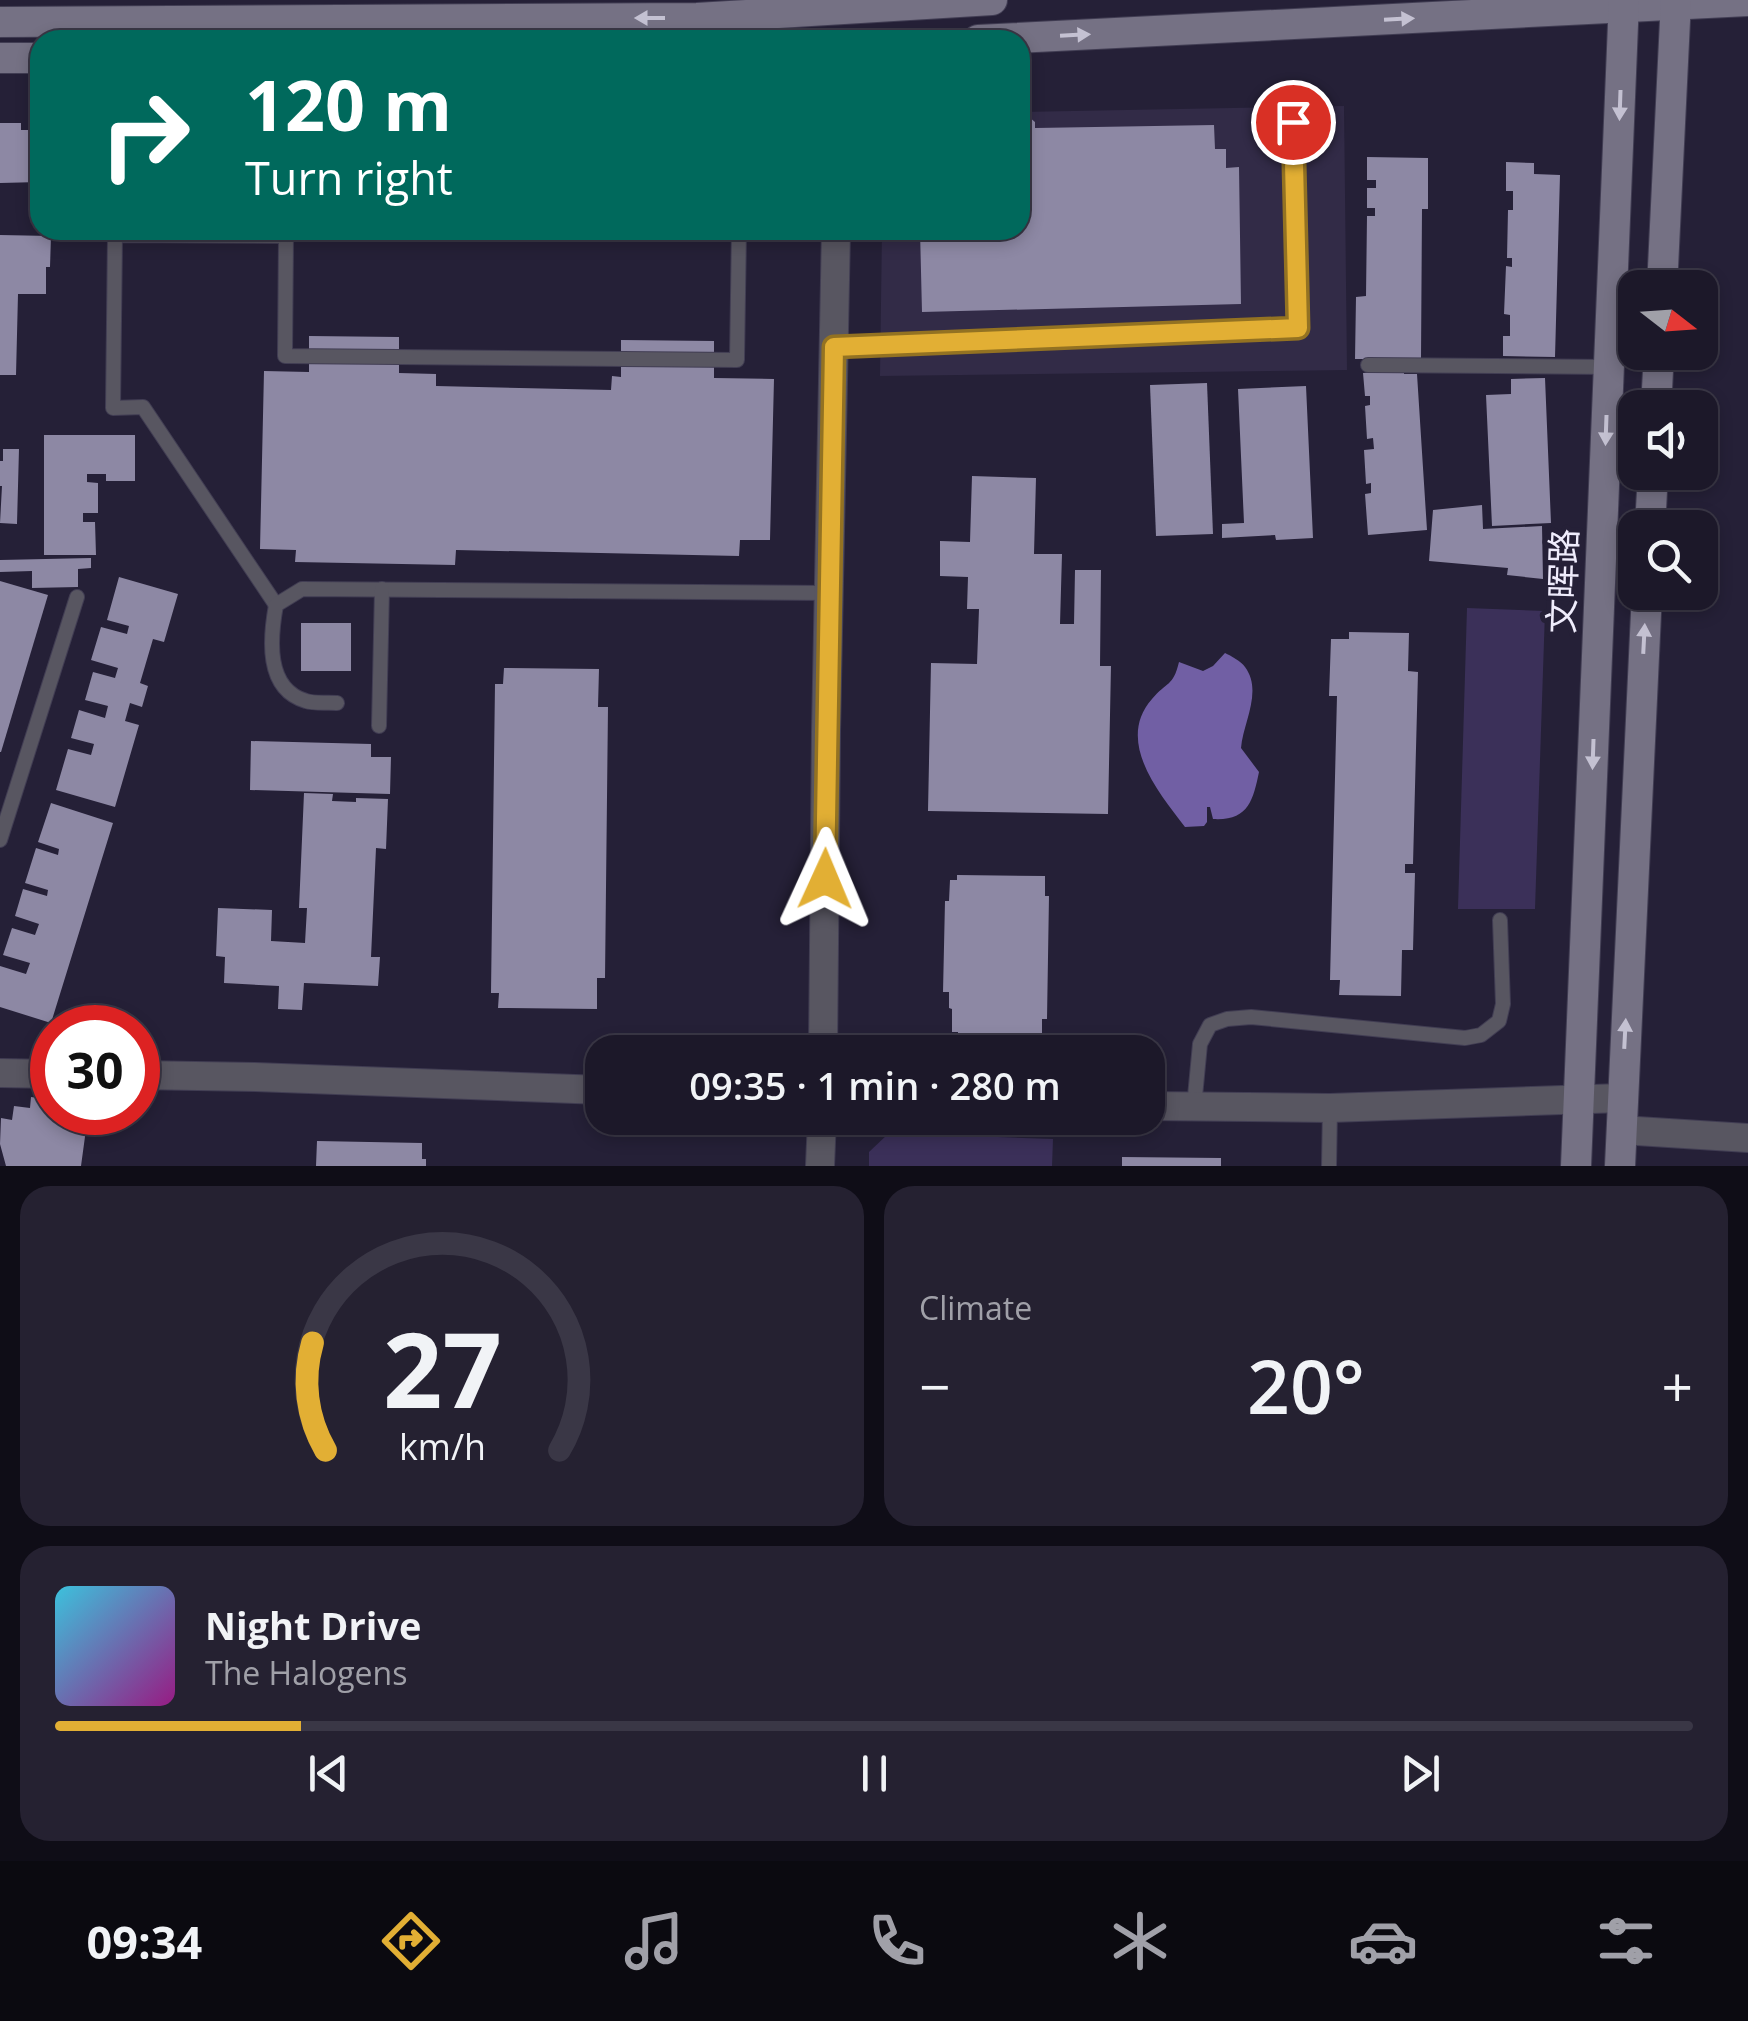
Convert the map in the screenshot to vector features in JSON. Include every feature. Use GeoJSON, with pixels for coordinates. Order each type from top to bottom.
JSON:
{"type":"FeatureCollection","features":[{"type":"Feature","properties":{"kind":"main road"},"geometry":{"type":"LineString","coordinates":[[0,22],[992,0]]}},
{"type":"Feature","properties":{"kind":"main road"},"geometry":{"type":"LineString","coordinates":[[1030,37],[1624,4],[1748,1]]}},
{"type":"Feature","properties":{"kind":"main road"},"geometry":{"type":"LineString","coordinates":[[1663,270],[1676,2]]}},
{"type":"Feature","properties":{"kind":"main road","name":"文晖路"},"geometry":{"type":"LineString","coordinates":[[1576,1166],[1624,4]]}},
{"type":"Feature","properties":{"kind":"main road"},"geometry":{"type":"LineString","coordinates":[[0,58],[30,58]]}},
{"type":"Feature","properties":{"kind":"main road"},"geometry":{"type":"LineString","coordinates":[[1620,1166],[1646,610]]}},
{"type":"Feature","properties":{"kind":"street"},"geometry":{"type":"LineString","coordinates":[[823,1035],[836,240]]}},
{"type":"Feature","properties":{"kind":"street"},"geometry":{"type":"LineString","coordinates":[[0,1073],[30,1074]]}},
{"type":"Feature","properties":{"kind":"street"},"geometry":{"type":"LineString","coordinates":[[160,1075],[585,1089]]}},
{"type":"Feature","properties":{"kind":"street"},"geometry":{"type":"LineString","coordinates":[[1165,1106],[1330,1108],[1622,1098]]}},
{"type":"Feature","properties":{"kind":"street"},"geometry":{"type":"LineString","coordinates":[[1621,1130],[1748,1138]]}},
{"type":"Feature","properties":{"kind":"street"},"geometry":{"type":"LineString","coordinates":[[820,1166],[821,1135]]}},
{"type":"Feature","properties":{"kind":"lane"},"geometry":{"type":"LineString","coordinates":[[834,347],[1298,328],[1293,122]]}},
{"type":"Feature","properties":{"kind":"lane"},"geometry":{"type":"LineString","coordinates":[[115,240],[113,408],[143,407],[276,605],[272,630],[275,674],[287,692],[307,702],[338,703]]}},
{"type":"Feature","properties":{"kind":"lane"},"geometry":{"type":"LineString","coordinates":[[288,240],[285,356],[736,360],[739,240]]}},
{"type":"Feature","properties":{"kind":"lane"},"geometry":{"type":"LineString","coordinates":[[1368,365],[1609,367]]}},
{"type":"Feature","properties":{"kind":"lane"},"geometry":{"type":"LineString","coordinates":[[276,605],[302,589],[829,593]]}},
{"type":"Feature","properties":{"kind":"lane"},"geometry":{"type":"LineString","coordinates":[[379,726],[382,590]]}},
{"type":"Feature","properties":{"kind":"lane"},"geometry":{"type":"LineString","coordinates":[[0,840],[77,597]]}},
{"type":"Feature","properties":{"kind":"lane"},"geometry":{"type":"LineString","coordinates":[[1194,1107],[1200,1044],[1210,1025],[1227,1019],[1464,1038],[1482,1036],[1500,1021],[1500,920]]}},
{"type":"Feature","properties":{"kind":"lane"},"geometry":{"type":"LineString","coordinates":[[1328,1166],[1330,1108]]}},
{"type":"Feature","properties":{"kind":"shaded area"},"geometry":{"type":"Polygon","coordinates":[[[1344,106],[1347,370],[880,376],[882,240],[1030,240],[1030,112],[1344,106]]]}},
{"type":"Feature","properties":{"kind":"shaded area"},"geometry":{"type":"Polygon","coordinates":[[[1467,608],[1545,611],[1535,909],[1458,909],[1467,608]]]}},
{"type":"Feature","properties":{"kind":"shaded area"},"geometry":{"type":"Polygon","coordinates":[[[1225,653],[1241,663],[1250,676],[1252,697],[1241,748],[1259,772],[1257,782],[1241,813],[1213,819],[1207,807],[1204,826],[1185,827],[1153,783],[1139,749],[1138,732],[1142,715],[1172,680],[1179,662],[1203,671],[1225,653]]]}},
{"type":"Feature","properties":{"kind":"shaded area"},"geometry":{"type":"Polygon","coordinates":[[[887,1135],[1053,1139],[1052,1166],[869,1166],[869,1152],[887,1135]]]}},
{"type":"Feature","properties":{"kind":"building"},"geometry":{"type":"Polygon","coordinates":[[[1030,118],[1035,128],[1214,125],[1215,149],[1226,149],[1226,168],[1239,167],[1241,304],[922,312],[920,240],[1030,240],[1030,118]]]}},
{"type":"Feature","properties":{"kind":"building"},"geometry":{"type":"Polygon","coordinates":[[[0,123],[21,123],[21,130],[30,130],[30,182],[0,183],[0,123]]]}},
{"type":"Feature","properties":{"kind":"building"},"geometry":{"type":"Polygon","coordinates":[[[1367,157],[1428,158],[1428,209],[1422,209],[1421,359],[1355,359],[1356,297],[1366,296],[1367,216],[1375,216],[1375,208],[1367,208],[1367,188],[1376,188],[1376,180],[1367,180],[1367,157]]]}},
{"type":"Feature","properties":{"kind":"building"},"geometry":{"type":"Polygon","coordinates":[[[1506,162],[1534,163],[1534,174],[1560,175],[1555,357],[1503,356],[1503,336],[1510,336],[1510,315],[1504,314],[1506,266],[1512,267],[1512,258],[1507,258],[1508,210],[1513,210],[1513,191],[1506,191],[1506,162]]]}},
{"type":"Feature","properties":{"kind":"building"},"geometry":{"type":"Polygon","coordinates":[[[0,235],[51,240],[46,294],[18,294],[16,375],[0,375],[0,235]]]}},
{"type":"Feature","properties":{"kind":"building"},"geometry":{"type":"Polygon","coordinates":[[[309,336],[399,337],[399,373],[436,374],[436,386],[611,390],[612,376],[621,377],[621,340],[714,341],[714,378],[774,379],[770,540],[740,540],[739,556],[456,550],[455,565],[295,562],[296,550],[260,549],[264,371],[309,372],[309,336]]]}},
{"type":"Feature","properties":{"kind":"building"},"geometry":{"type":"Polygon","coordinates":[[[1404,370],[1404,374],[1417,374],[1427,530],[1368,535],[1365,494],[1371,493],[1371,483],[1366,484],[1364,450],[1374,449],[1373,438],[1367,439],[1365,406],[1370,405],[1370,396],[1365,396],[1363,373],[1404,370]]]}},
{"type":"Feature","properties":{"kind":"building"},"geometry":{"type":"Polygon","coordinates":[[[1545,378],[1551,523],[1492,526],[1486,395],[1511,394],[1511,379],[1545,378]]]}},
{"type":"Feature","properties":{"kind":"building"},"geometry":{"type":"Polygon","coordinates":[[[1207,383],[1213,534],[1156,536],[1150,385],[1207,383]]]}},
{"type":"Feature","properties":{"kind":"building"},"geometry":{"type":"Polygon","coordinates":[[[1306,386],[1313,538],[1222,538],[1222,524],[1244,523],[1238,389],[1306,386]]]}},
{"type":"Feature","properties":{"kind":"building"},"geometry":{"type":"Polygon","coordinates":[[[44,435],[135,435],[135,481],[106,481],[106,474],[87,474],[87,482],[98,483],[98,513],[83,513],[83,522],[95,522],[96,555],[44,555],[44,435]]]}},
{"type":"Feature","properties":{"kind":"building"},"geometry":{"type":"Polygon","coordinates":[[[3,449],[19,449],[17,524],[0,523],[3,449]]]}},
{"type":"Feature","properties":{"kind":"building"},"geometry":{"type":"Polygon","coordinates":[[[972,476],[1036,478],[1034,554],[1062,554],[1060,624],[1074,624],[1075,570],[1101,570],[1100,666],[1111,666],[1108,814],[928,811],[931,663],[977,664],[979,609],[967,609],[968,577],[940,576],[940,541],[970,542],[972,476]]]}},
{"type":"Feature","properties":{"kind":"building"},"geometry":{"type":"Polygon","coordinates":[[[1482,505],[1483,529],[1542,526],[1543,579],[1507,575],[1508,568],[1429,561],[1433,510],[1482,505]]]}},
{"type":"Feature","properties":{"kind":"building"},"geometry":{"type":"Polygon","coordinates":[[[91,558],[91,568],[78,569],[78,587],[32,588],[32,571],[0,572],[0,560],[91,558]]]}},
{"type":"Feature","properties":{"kind":"building"},"geometry":{"type":"Polygon","coordinates":[[[119,577],[178,594],[164,642],[153,639],[140,683],[148,686],[142,707],[130,703],[125,721],[139,725],[115,807],[56,790],[68,749],[91,755],[94,744],[71,738],[79,710],[105,718],[108,706],[85,700],[93,672],[115,678],[118,668],[91,660],[101,627],[127,634],[129,626],[107,620],[119,577]]]}},
{"type":"Feature","properties":{"kind":"building"},"geometry":{"type":"Polygon","coordinates":[[[0,581],[48,595],[1,752],[0,752],[0,581]]]}},
{"type":"Feature","properties":{"kind":"building"},"geometry":{"type":"Polygon","coordinates":[[[301,623],[351,623],[351,671],[301,671],[301,623]]]}},
{"type":"Feature","properties":{"kind":"building"},"geometry":{"type":"Polygon","coordinates":[[[1349,632],[1409,633],[1408,671],[1418,672],[1413,864],[1405,864],[1405,873],[1415,873],[1413,950],[1402,950],[1401,996],[1339,995],[1340,980],[1330,980],[1337,696],[1329,696],[1331,639],[1349,639],[1349,632]]]}},
{"type":"Feature","properties":{"kind":"building"},"geometry":{"type":"Polygon","coordinates":[[[504,668],[599,669],[598,707],[608,707],[605,978],[597,978],[597,1009],[498,1008],[499,993],[491,993],[495,684],[503,684],[504,668]]]}},
{"type":"Feature","properties":{"kind":"building"},"geometry":{"type":"Polygon","coordinates":[[[251,741],[371,744],[371,757],[391,757],[390,794],[250,790],[251,741]]]}},
{"type":"Feature","properties":{"kind":"building"},"geometry":{"type":"Polygon","coordinates":[[[304,793],[333,794],[332,801],[388,799],[386,849],[376,848],[371,957],[380,957],[378,986],[304,983],[302,1010],[278,1009],[279,986],[224,983],[225,957],[216,956],[218,908],[272,910],[271,941],[305,943],[307,908],[299,908],[304,793]]]}},
{"type":"Feature","properties":{"kind":"building"},"geometry":{"type":"Polygon","coordinates":[[[51,803],[113,823],[57,1005],[30,1005],[30,1016],[0,1007],[0,966],[26,974],[30,963],[3,955],[12,928],[35,935],[39,924],[15,916],[23,889],[47,896],[48,890],[25,883],[36,848],[58,855],[59,849],[38,842],[51,803]]]}},
{"type":"Feature","properties":{"kind":"building"},"geometry":{"type":"Polygon","coordinates":[[[957,875],[1045,876],[1045,896],[1049,896],[1047,1019],[1042,1019],[1042,1035],[952,1032],[949,992],[943,992],[945,901],[949,901],[950,880],[957,880],[957,875]]]}},
{"type":"Feature","properties":{"kind":"building"},"geometry":{"type":"Polygon","coordinates":[[[14,1106],[30,1108],[30,1135],[85,1135],[81,1166],[6,1166],[0,1144],[1,1118],[12,1120],[14,1106]]]}},
{"type":"Feature","properties":{"kind":"building"},"geometry":{"type":"Polygon","coordinates":[[[317,1141],[422,1143],[426,1166],[316,1166],[317,1141]]]}},
{"type":"Feature","properties":{"kind":"building"},"geometry":{"type":"Polygon","coordinates":[[[1122,1157],[1221,1158],[1221,1166],[1122,1166],[1122,1157]]]}},
{"type":"Feature","properties":{"kind":"route"},"geometry":{"type":"LineString","coordinates":[[825,879],[834,347],[1298,328],[1293,122]]}}]}
